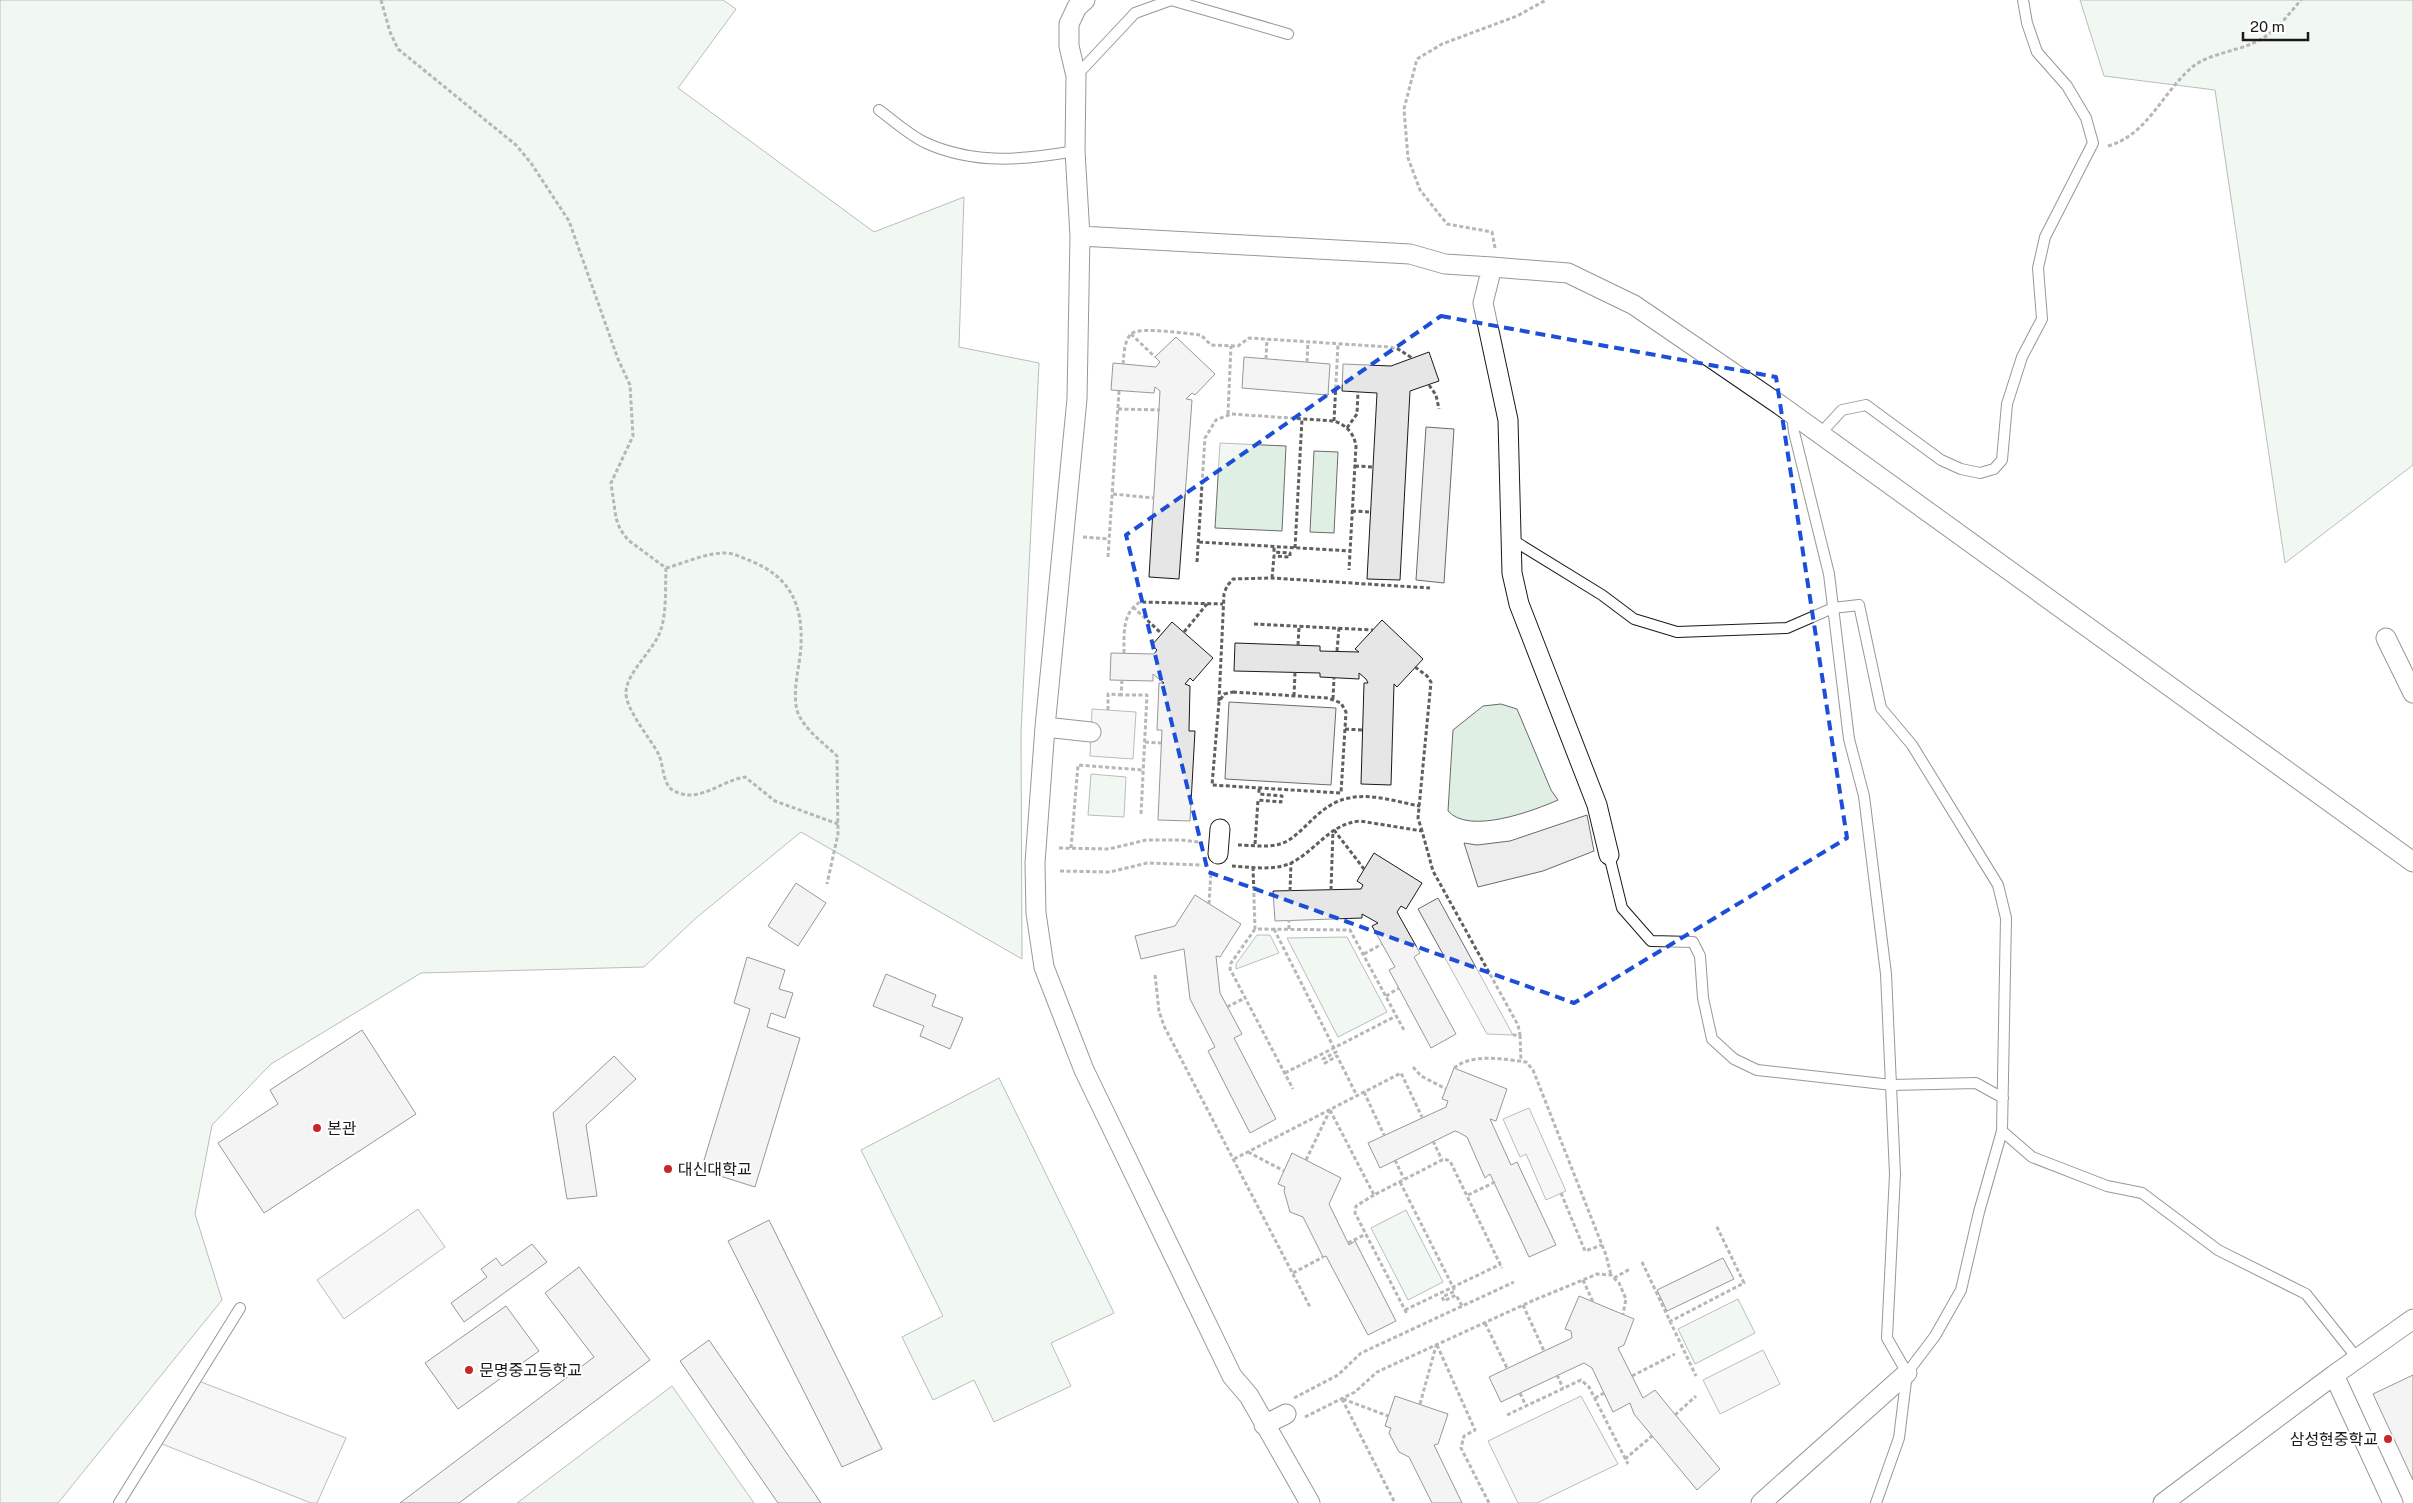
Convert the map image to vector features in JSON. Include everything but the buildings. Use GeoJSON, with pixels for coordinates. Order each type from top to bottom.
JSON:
{"type":"FeatureCollection","features":[{"type":"Feature","properties":{"kind":"street"},"geometry":{"type":"LineString","coordinates":[[1085,0],[1077,6],[1069,24],[1069,46],[1076,76],[1074,151],[1080,236],[1077,399],[1045,727],[1035,863],[1036,913],[1044,967],[1084,1070],[1232,1376],[1249,1396],[1310,1503]]}},
{"type":"Feature","properties":{"kind":"street"},"geometry":{"type":"LineString","coordinates":[[1080,236],[1410,254],[1445,264],[1568,273],[1634,305],[1792,414],[2413,862]]}},
{"type":"Feature","properties":{"kind":"street"},"geometry":{"type":"LineString","coordinates":[[1495,268],[1483,303],[1508,420],[1512,573],[1519,604],[1597,806],[1609,855]]}},
{"type":"Feature","properties":{"kind":"street"},"geometry":{"type":"LineString","coordinates":[[2386,638],[2413,693]]}},
{"type":"Feature","properties":{"kind":"street"},"geometry":{"type":"LineString","coordinates":[[1045,727],[1091,732]]}},
{"type":"Feature","properties":{"kind":"street"},"geometry":{"type":"LineString","coordinates":[[2162,1503],[2334,1374],[2413,1319]]}},
{"type":"Feature","properties":{"kind":"street"},"geometry":{"type":"LineString","coordinates":[[1761,1503],[1907,1373]]}},
{"type":"Feature","properties":{"kind":"street"},"geometry":{"type":"LineString","coordinates":[[2334,1374],[2393,1503]]}},
{"type":"Feature","properties":{"kind":"street"},"geometry":{"type":"LineString","coordinates":[[1264,1425],[1292,1411]]}},
{"type":"Feature","properties":{"kind":"lane"},"geometry":{"type":"LineString","coordinates":[[1076,76],[1135,12],[1171,0],[1288,34]]}},
{"type":"Feature","properties":{"kind":"lane"},"geometry":{"type":"LineString","coordinates":[[1820,434],[1842,410],[1866,405],[1941,460],[1961,469],[1980,473],[1994,469],[2002,460],[2007,404],[2022,357],[2042,319],[2038,268],[2045,237],[2093,143],[2086,118],[2067,86],[2037,52],[2027,23],[2023,0]]}},
{"type":"Feature","properties":{"kind":"lane"},"geometry":{"type":"LineString","coordinates":[[879,110],[925,142],[976,158],[1018,160],[1074,151]]}},
{"type":"Feature","properties":{"kind":"lane"},"geometry":{"type":"LineString","coordinates":[[1792,414],[1794,432],[1829,574],[1849,739],[1864,796],[1886,974],[1895,1174],[1887,1338],[1907,1373]]}},
{"type":"Feature","properties":{"kind":"lane"},"geometry":{"type":"LineString","coordinates":[[1511,539],[1602,595],[1634,619],[1677,632],[1787,628],[1833,608],[1858,605],[1882,708],[1912,745],[1998,885],[2006,918],[2002,1131],[1979,1212],[1961,1290],[1935,1336],[1907,1373],[1899,1438],[1876,1503]]}},
{"type":"Feature","properties":{"kind":"lane"},"geometry":{"type":"LineString","coordinates":[[1609,855],[1622,908],[1651,941],[1693,942],[1700,956],[1703,998],[1712,1039],[1734,1059],[1757,1070],[1892,1085],[1976,1083],[2003,1098]]}},
{"type":"Feature","properties":{"kind":"lane"},"geometry":{"type":"LineString","coordinates":[[2002,1131],[2032,1157],[2107,1186],[2142,1193],[2218,1250],[2306,1294],[2357,1358]]}},
{"type":"Feature","properties":{"kind":"lane"},"geometry":{"type":"LineString","coordinates":[[120,1503],[240,1308]]}},
{"type":"Feature","properties":{"kind":"path"},"geometry":{"type":"LineString","coordinates":[[380,0],[390,32],[398,49],[516,145],[569,221],[618,359],[630,385],[633,436],[612,483],[616,518],[620,530],[628,540],[666,568]]}},
{"type":"Feature","properties":{"kind":"path"},"geometry":{"type":"LineString","coordinates":[[1495,268],[1492,232],[1447,224],[1420,190],[1408,158],[1404,109],[1416,59],[1442,44],[1517,16],[1546,0]]}},
{"type":"Feature","properties":{"kind":"path"},"geometry":{"type":"LineString","coordinates":[[2088,152],[2119,143],[2140,129],[2178,80],[2192,67],[2266,37],[2301,0]]}},
{"type":"Feature","properties":{"kind":"path"},"geometry":{"type":"LineString","coordinates":[[1123,364],[1125,347],[1131,334],[1142,331],[1201,335],[1211,345],[1238,346],[1249,338],[1390,347],[1398,349],[1412,358]]}},
{"type":"Feature","properties":{"kind":"path"},"geometry":{"type":"LineString","coordinates":[[1131,334],[1155,357]]}},
{"type":"Feature","properties":{"kind":"path"},"geometry":{"type":"LineString","coordinates":[[1266,359],[1267,339]]}},
{"type":"Feature","properties":{"kind":"path"},"geometry":{"type":"LineString","coordinates":[[1308,342],[1308,362]]}},
{"type":"Feature","properties":{"kind":"path"},"geometry":{"type":"LineString","coordinates":[[1334,421],[1338,344]]}},
{"type":"Feature","properties":{"kind":"path"},"geometry":{"type":"LineString","coordinates":[[1228,414],[1231,346]]}},
{"type":"Feature","properties":{"kind":"path"},"geometry":{"type":"LineString","coordinates":[[1429,384],[1436,395],[1439,409]]}},
{"type":"Feature","properties":{"kind":"path"},"geometry":{"type":"LineString","coordinates":[[1108,557],[1120,391]]}},
{"type":"Feature","properties":{"kind":"path"},"geometry":{"type":"LineString","coordinates":[[1347,428],[1356,418],[1358,392]]}},
{"type":"Feature","properties":{"kind":"path"},"geometry":{"type":"LineString","coordinates":[[1118,409],[1160,410]]}},
{"type":"Feature","properties":{"kind":"path"},"geometry":{"type":"LineString","coordinates":[[1198,562],[1205,438],[1213,424],[1228,414],[1334,421],[1347,428],[1353,434],[1356,442],[1349,570]]}},
{"type":"Feature","properties":{"kind":"path"},"geometry":{"type":"LineString","coordinates":[[1294,548],[1302,419]]}},
{"type":"Feature","properties":{"kind":"path"},"geometry":{"type":"LineString","coordinates":[[1355,466],[1373,468]]}},
{"type":"Feature","properties":{"kind":"path"},"geometry":{"type":"LineString","coordinates":[[1112,494],[1154,498]]}},
{"type":"Feature","properties":{"kind":"path"},"geometry":{"type":"LineString","coordinates":[[1352,511],[1370,512]]}},
{"type":"Feature","properties":{"kind":"path"},"geometry":{"type":"LineString","coordinates":[[1078,537],[1109,539]]}},
{"type":"Feature","properties":{"kind":"path"},"geometry":{"type":"LineString","coordinates":[[1199,542],[1350,551]]}},
{"type":"Feature","properties":{"kind":"path"},"geometry":{"type":"LineString","coordinates":[[1272,578],[1274,556],[1290,557],[1290,553],[1274,552],[1274,546]]}},
{"type":"Feature","properties":{"kind":"path"},"geometry":{"type":"LineString","coordinates":[[666,568],[707,555],[726,553],[756,563],[783,580],[793,598],[801,628],[796,693],[797,711],[807,726],[838,756],[838,834],[827,884]]}},
{"type":"Feature","properties":{"kind":"path"},"geometry":{"type":"LineString","coordinates":[[666,568],[660,631],[652,648],[632,677],[626,692],[631,707],[659,756],[669,786],[677,792],[694,795],[707,792],[734,778],[745,776],[775,801],[838,824]]}},
{"type":"Feature","properties":{"kind":"path"},"geometry":{"type":"LineString","coordinates":[[1219,702],[1224,694],[1233,692],[1333,699],[1340,703],[1345,709],[1341,793],[1212,786],[1225,590],[1233,579],[1239,578],[1272,578],[1430,588]]}},
{"type":"Feature","properties":{"kind":"path"},"geometry":{"type":"LineString","coordinates":[[1124,653],[1125,621],[1133,607],[1140,602],[1148,600],[1223,604]]}},
{"type":"Feature","properties":{"kind":"path"},"geometry":{"type":"LineString","coordinates":[[1184,632],[1208,603]]}},
{"type":"Feature","properties":{"kind":"path"},"geometry":{"type":"LineString","coordinates":[[1133,607],[1162,634]]}},
{"type":"Feature","properties":{"kind":"path"},"geometry":{"type":"LineString","coordinates":[[1254,624],[1373,630]]}},
{"type":"Feature","properties":{"kind":"path"},"geometry":{"type":"LineString","coordinates":[[1298,645],[1299,627]]}},
{"type":"Feature","properties":{"kind":"path"},"geometry":{"type":"LineString","coordinates":[[1337,651],[1338,628]]}},
{"type":"Feature","properties":{"kind":"path"},"geometry":{"type":"LineString","coordinates":[[1415,667],[1428,676],[1431,682],[1418,818],[1433,871],[1518,1025],[1521,1061]]}},
{"type":"Feature","properties":{"kind":"path"},"geometry":{"type":"LineString","coordinates":[[1294,696],[1295,672]]}},
{"type":"Feature","properties":{"kind":"path"},"geometry":{"type":"LineString","coordinates":[[1333,699],[1334,678]]}},
{"type":"Feature","properties":{"kind":"path"},"geometry":{"type":"LineString","coordinates":[[1121,695],[1122,680]]}},
{"type":"Feature","properties":{"kind":"path"},"geometry":{"type":"LineString","coordinates":[[1108,710],[1108,694],[1147,695],[1141,814]]}},
{"type":"Feature","properties":{"kind":"path"},"geometry":{"type":"LineString","coordinates":[[1345,729],[1362,730]]}},
{"type":"Feature","properties":{"kind":"path"},"geometry":{"type":"LineString","coordinates":[[1144,742],[1161,743]]}},
{"type":"Feature","properties":{"kind":"path"},"geometry":{"type":"LineString","coordinates":[[1071,848],[1078,765],[1143,770]]}},
{"type":"Feature","properties":{"kind":"path"},"geometry":{"type":"LineString","coordinates":[[1255,844],[1258,800],[1281,802],[1282,796],[1259,794],[1259,788]]}},
{"type":"Feature","properties":{"kind":"path"},"geometry":{"type":"LineString","coordinates":[[1060,871],[1110,872],[1147,864],[1217,854],[1255,844],[1272,845],[1286,842],[1321,811],[1346,798],[1363,796],[1420,806]]}},
{"type":"Feature","properties":{"kind":"path"},"geometry":{"type":"LineString","coordinates":[[1060,848],[1109,849],[1155,840],[1181,840],[1253,867],[1278,867],[1291,863],[1333,829],[1351,822],[1360,821],[1422,831]]}},
{"type":"Feature","properties":{"kind":"path"},"geometry":{"type":"LineString","coordinates":[[1333,829],[1364,869]]}},
{"type":"Feature","properties":{"kind":"path"},"geometry":{"type":"LineString","coordinates":[[1331,890],[1333,829]]}},
{"type":"Feature","properties":{"kind":"path"},"geometry":{"type":"LineString","coordinates":[[1209,904],[1217,854]]}},
{"type":"Feature","properties":{"kind":"path"},"geometry":{"type":"LineString","coordinates":[[1290,891],[1291,863]]}},
{"type":"Feature","properties":{"kind":"path"},"geometry":{"type":"LineString","coordinates":[[1253,867],[1255,929],[1230,966],[1244,998],[1293,1089]]}},
{"type":"Feature","properties":{"kind":"path"},"geometry":{"type":"LineString","coordinates":[[1289,929],[1290,920]]}},
{"type":"Feature","properties":{"kind":"path"},"geometry":{"type":"LineString","coordinates":[[1255,929],[1348,929],[1353,932],[1405,1032]]}},
{"type":"Feature","properties":{"kind":"path"},"geometry":{"type":"LineString","coordinates":[[1274,929],[1336,1052],[1323,1059],[1325,1063],[1337,1056],[1357,1096]]}},
{"type":"Feature","properties":{"kind":"path"},"geometry":{"type":"LineString","coordinates":[[1364,954],[1382,944]]}},
{"type":"Feature","properties":{"kind":"path"},"geometry":{"type":"LineString","coordinates":[[1154,975],[1162,1021],[1310,1307]]}},
{"type":"Feature","properties":{"kind":"path"},"geometry":{"type":"LineString","coordinates":[[1386,996],[1399,988]]}},
{"type":"Feature","properties":{"kind":"path"},"geometry":{"type":"LineString","coordinates":[[1227,1007],[1244,998]]}},
{"type":"Feature","properties":{"kind":"path"},"geometry":{"type":"LineString","coordinates":[[1285,1073],[1396,1016]]}},
{"type":"Feature","properties":{"kind":"path"},"geometry":{"type":"LineString","coordinates":[[1513,1036],[1520,1035]]}},
{"type":"Feature","properties":{"kind":"path"},"geometry":{"type":"LineString","coordinates":[[1454,1068],[1461,1062],[1473,1059],[1521,1061],[1526,1062],[1533,1070],[1602,1245],[1610,1267],[1611,1276]]}},
{"type":"Feature","properties":{"kind":"path"},"geometry":{"type":"LineString","coordinates":[[1413,1067],[1421,1076],[1446,1089]]}},
{"type":"Feature","properties":{"kind":"path"},"geometry":{"type":"LineString","coordinates":[[1234,1159],[1401,1074],[1422,1118]]}},
{"type":"Feature","properties":{"kind":"path"},"geometry":{"type":"LineString","coordinates":[[1364,1092],[1384,1135]]}},
{"type":"Feature","properties":{"kind":"path"},"geometry":{"type":"LineString","coordinates":[[1306,1160],[1330,1110]]}},
{"type":"Feature","properties":{"kind":"path"},"geometry":{"type":"LineString","coordinates":[[1330,1110],[1374,1195]]}},
{"type":"Feature","properties":{"kind":"path"},"geometry":{"type":"LineString","coordinates":[[1434,1141],[1442,1160]]}},
{"type":"Feature","properties":{"kind":"path"},"geometry":{"type":"LineString","coordinates":[[1248,1152],[1284,1171]]}},
{"type":"Feature","properties":{"kind":"path"},"geometry":{"type":"LineString","coordinates":[[1395,1160],[1404,1179]]}},
{"type":"Feature","properties":{"kind":"path"},"geometry":{"type":"LineString","coordinates":[[1442,1160],[1450,1161],[1502,1266],[1453,1287],[1406,1312],[1355,1210],[1356,1206],[1374,1195],[1442,1160]]}},
{"type":"Feature","properties":{"kind":"path"},"geometry":{"type":"LineString","coordinates":[[1400,1182],[1455,1291],[1442,1297],[1444,1301],[1456,1295],[1462,1306]]}},
{"type":"Feature","properties":{"kind":"path"},"geometry":{"type":"LineString","coordinates":[[1468,1195],[1494,1182]]}},
{"type":"Feature","properties":{"kind":"path"},"geometry":{"type":"LineString","coordinates":[[1561,1193],[1585,1251],[1602,1245]]}},
{"type":"Feature","properties":{"kind":"path"},"geometry":{"type":"LineString","coordinates":[[1669,1322],[1744,1284],[1716,1225]]}},
{"type":"Feature","properties":{"kind":"path"},"geometry":{"type":"LineString","coordinates":[[1348,1243],[1366,1234]]}},
{"type":"Feature","properties":{"kind":"path"},"geometry":{"type":"LineString","coordinates":[[1293,1273],[1323,1258]]}},
{"type":"Feature","properties":{"kind":"path"},"geometry":{"type":"LineString","coordinates":[[1642,1262],[1696,1376]]}},
{"type":"Feature","properties":{"kind":"path"},"geometry":{"type":"LineString","coordinates":[[1614,1278],[1630,1269]]}},
{"type":"Feature","properties":{"kind":"path"},"geometry":{"type":"LineString","coordinates":[[1292,1411],[1342,1399],[1355,1392],[1377,1372],[1597,1274],[1611,1276],[1622,1288],[1626,1299],[1623,1314]]}},
{"type":"Feature","properties":{"kind":"path"},"geometry":{"type":"LineString","coordinates":[[1583,1280],[1593,1302]]}},
{"type":"Feature","properties":{"kind":"path"},"geometry":{"type":"LineString","coordinates":[[1292,1411],[1338,1375],[1361,1354],[1514,1282]]}},
{"type":"Feature","properties":{"kind":"path"},"geometry":{"type":"LineString","coordinates":[[1524,1305],[1544,1351]]}},
{"type":"Feature","properties":{"kind":"path"},"geometry":{"type":"LineString","coordinates":[[1485,1323],[1506,1368]]}},
{"type":"Feature","properties":{"kind":"path"},"geometry":{"type":"LineString","coordinates":[[1420,1404],[1437,1345]]}},
{"type":"Feature","properties":{"kind":"path"},"geometry":{"type":"LineString","coordinates":[[1437,1345],[1475,1430],[1462,1439],[1461,1448],[1489,1503]]}},
{"type":"Feature","properties":{"kind":"path"},"geometry":{"type":"LineString","coordinates":[[1632,1376],[1675,1354]]}},
{"type":"Feature","properties":{"kind":"path"},"geometry":{"type":"LineString","coordinates":[[1557,1375],[1563,1388]]}},
{"type":"Feature","properties":{"kind":"path"},"geometry":{"type":"LineString","coordinates":[[1507,1415],[1581,1380],[1587,1383],[1628,1464]]}},
{"type":"Feature","properties":{"kind":"path"},"geometry":{"type":"LineString","coordinates":[[1520,1393],[1526,1406]]}},
{"type":"Feature","properties":{"kind":"path"},"geometry":{"type":"LineString","coordinates":[[1595,1398],[1604,1393]]}},
{"type":"Feature","properties":{"kind":"path"},"geometry":{"type":"LineString","coordinates":[[1675,1415],[1696,1396]]}},
{"type":"Feature","properties":{"kind":"path"},"geometry":{"type":"LineString","coordinates":[[1342,1399],[1388,1416]]}},
{"type":"Feature","properties":{"kind":"path"},"geometry":{"type":"LineString","coordinates":[[1342,1399],[1395,1503]]}},
{"type":"Feature","properties":{"kind":"path"},"geometry":{"type":"LineString","coordinates":[[1625,1459],[1652,1436]]}},
{"type":"Feature","properties":{"kind":"highlighted area"},"geometry":{"type":"Polygon","coordinates":[[[1441,316],[1776,377],[1847,838],[1574,1003],[1208,872],[1126,535],[1441,316]]]}},
{"type":"Feature","properties":{"kind":"green space"},"geometry":{"type":"Polygon","coordinates":[[[0,0],[723,0],[736,9],[678,88],[874,232],[964,197],[959,347],[1039,363],[1021,733],[1022,959],[801,832],[696,918],[644,967],[421,973],[271,1064],[212,1125],[195,1214],[222,1300],[58,1503],[0,1503],[0,0]]]}},
{"type":"Feature","properties":{"kind":"green space"},"geometry":{"type":"Polygon","coordinates":[[[2080,0],[2413,0],[2413,465],[2285,563],[2215,90],[2104,76],[2080,0]]]}},
{"type":"Feature","properties":{"kind":"green space"},"geometry":{"type":"Polygon","coordinates":[[[1220,443],[1286,446],[1282,531],[1215,528],[1220,443]]]}},
{"type":"Feature","properties":{"kind":"green space"},"geometry":{"type":"Polygon","coordinates":[[[1314,451],[1338,452],[1334,533],[1310,532],[1314,451]]]}},
{"type":"Feature","properties":{"kind":"green space"},"geometry":{"type":"Polygon","coordinates":[[[1501,704],[1517,709],[1551,790],[1558,800],[1502,819],[1471,821],[1458,818],[1448,811],[1453,730],[1483,706],[1501,704]]]}},
{"type":"Feature","properties":{"kind":"green space"},"geometry":{"type":"Polygon","coordinates":[[[1091,774],[1126,777],[1124,817],[1088,815],[1091,774]]]}},
{"type":"Feature","properties":{"kind":"green space"},"geometry":{"type":"Polygon","coordinates":[[[1257,935],[1270,935],[1279,953],[1236,969],[1236,964],[1257,935]]]}},
{"type":"Feature","properties":{"kind":"green space"},"geometry":{"type":"Polygon","coordinates":[[[1347,937],[1387,1012],[1338,1037],[1287,938],[1347,937]]]}},
{"type":"Feature","properties":{"kind":"green space"},"geometry":{"type":"Polygon","coordinates":[[[999,1078],[1114,1313],[1051,1343],[1071,1386],[994,1422],[974,1380],[933,1400],[902,1337],[943,1316],[861,1150],[999,1078]]]}},
{"type":"Feature","properties":{"kind":"green space"},"geometry":{"type":"Polygon","coordinates":[[[1406,1210],[1443,1282],[1408,1300],[1371,1228],[1406,1210]]]}},
{"type":"Feature","properties":{"kind":"green space"},"geometry":{"type":"Polygon","coordinates":[[[1738,1299],[1755,1333],[1695,1364],[1678,1329],[1738,1299]]]}},
{"type":"Feature","properties":{"kind":"green space"},"geometry":{"type":"Polygon","coordinates":[[[672,1386],[754,1503],[517,1503],[672,1386]]]}},
{"type":"Feature","properties":{"kind":"shaded area"},"geometry":{"type":"Polygon","coordinates":[[[1426,427],[1454,429],[1444,583],[1416,580],[1426,427]]]}},
{"type":"Feature","properties":{"kind":"shaded area"},"geometry":{"type":"Polygon","coordinates":[[[1229,702],[1336,708],[1331,785],[1225,779],[1229,702]]]}},
{"type":"Feature","properties":{"kind":"shaded area"},"geometry":{"type":"Polygon","coordinates":[[[1092,709],[1136,712],[1133,759],[1090,756],[1092,709]]]}},
{"type":"Feature","properties":{"kind":"shaded area"},"geometry":{"type":"Polygon","coordinates":[[[1587,815],[1594,851],[1543,871],[1478,887],[1464,843],[1477,845],[1510,841],[1587,815]]]}},
{"type":"Feature","properties":{"kind":"shaded area"},"geometry":{"type":"Polygon","coordinates":[[[1438,898],[1513,1035],[1487,1034],[1418,909],[1438,898]]]}},
{"type":"Feature","properties":{"kind":"shaded area"},"geometry":{"type":"Polygon","coordinates":[[[1529,1108],[1566,1191],[1546,1200],[1526,1154],[1520,1157],[1503,1119],[1529,1108]]]}},
{"type":"Feature","properties":{"kind":"shaded area"},"geometry":{"type":"Polygon","coordinates":[[[418,1209],[445,1247],[344,1319],[317,1280],[418,1209]]]}},
{"type":"Feature","properties":{"kind":"shaded area"},"geometry":{"type":"Polygon","coordinates":[[[1763,1350],[1780,1384],[1720,1414],[1703,1380],[1763,1350]]]}},
{"type":"Feature","properties":{"kind":"shaded area"},"geometry":{"type":"Polygon","coordinates":[[[196,1380],[346,1438],[317,1503],[311,1503],[157,1442],[196,1380]]]}},
{"type":"Feature","properties":{"kind":"shaded area"},"geometry":{"type":"Polygon","coordinates":[[[1581,1396],[1618,1464],[1537,1503],[1518,1503],[1488,1441],[1581,1396]]]}},
{"type":"Feature","properties":{"kind":"place","name":"본관"},"geometry":{"type":"Point","coordinates":[317,1128]}},
{"type":"Feature","properties":{"kind":"place","name":"대신대학교"},"geometry":{"type":"Point","coordinates":[668,1169]}},
{"type":"Feature","properties":{"kind":"place","name":"문명중고등학교"},"geometry":{"type":"Point","coordinates":[469,1370]}},
{"type":"Feature","properties":{"kind":"place","name":"삼성현중학교"},"geometry":{"type":"Point","coordinates":[2388,1439]}}]}
